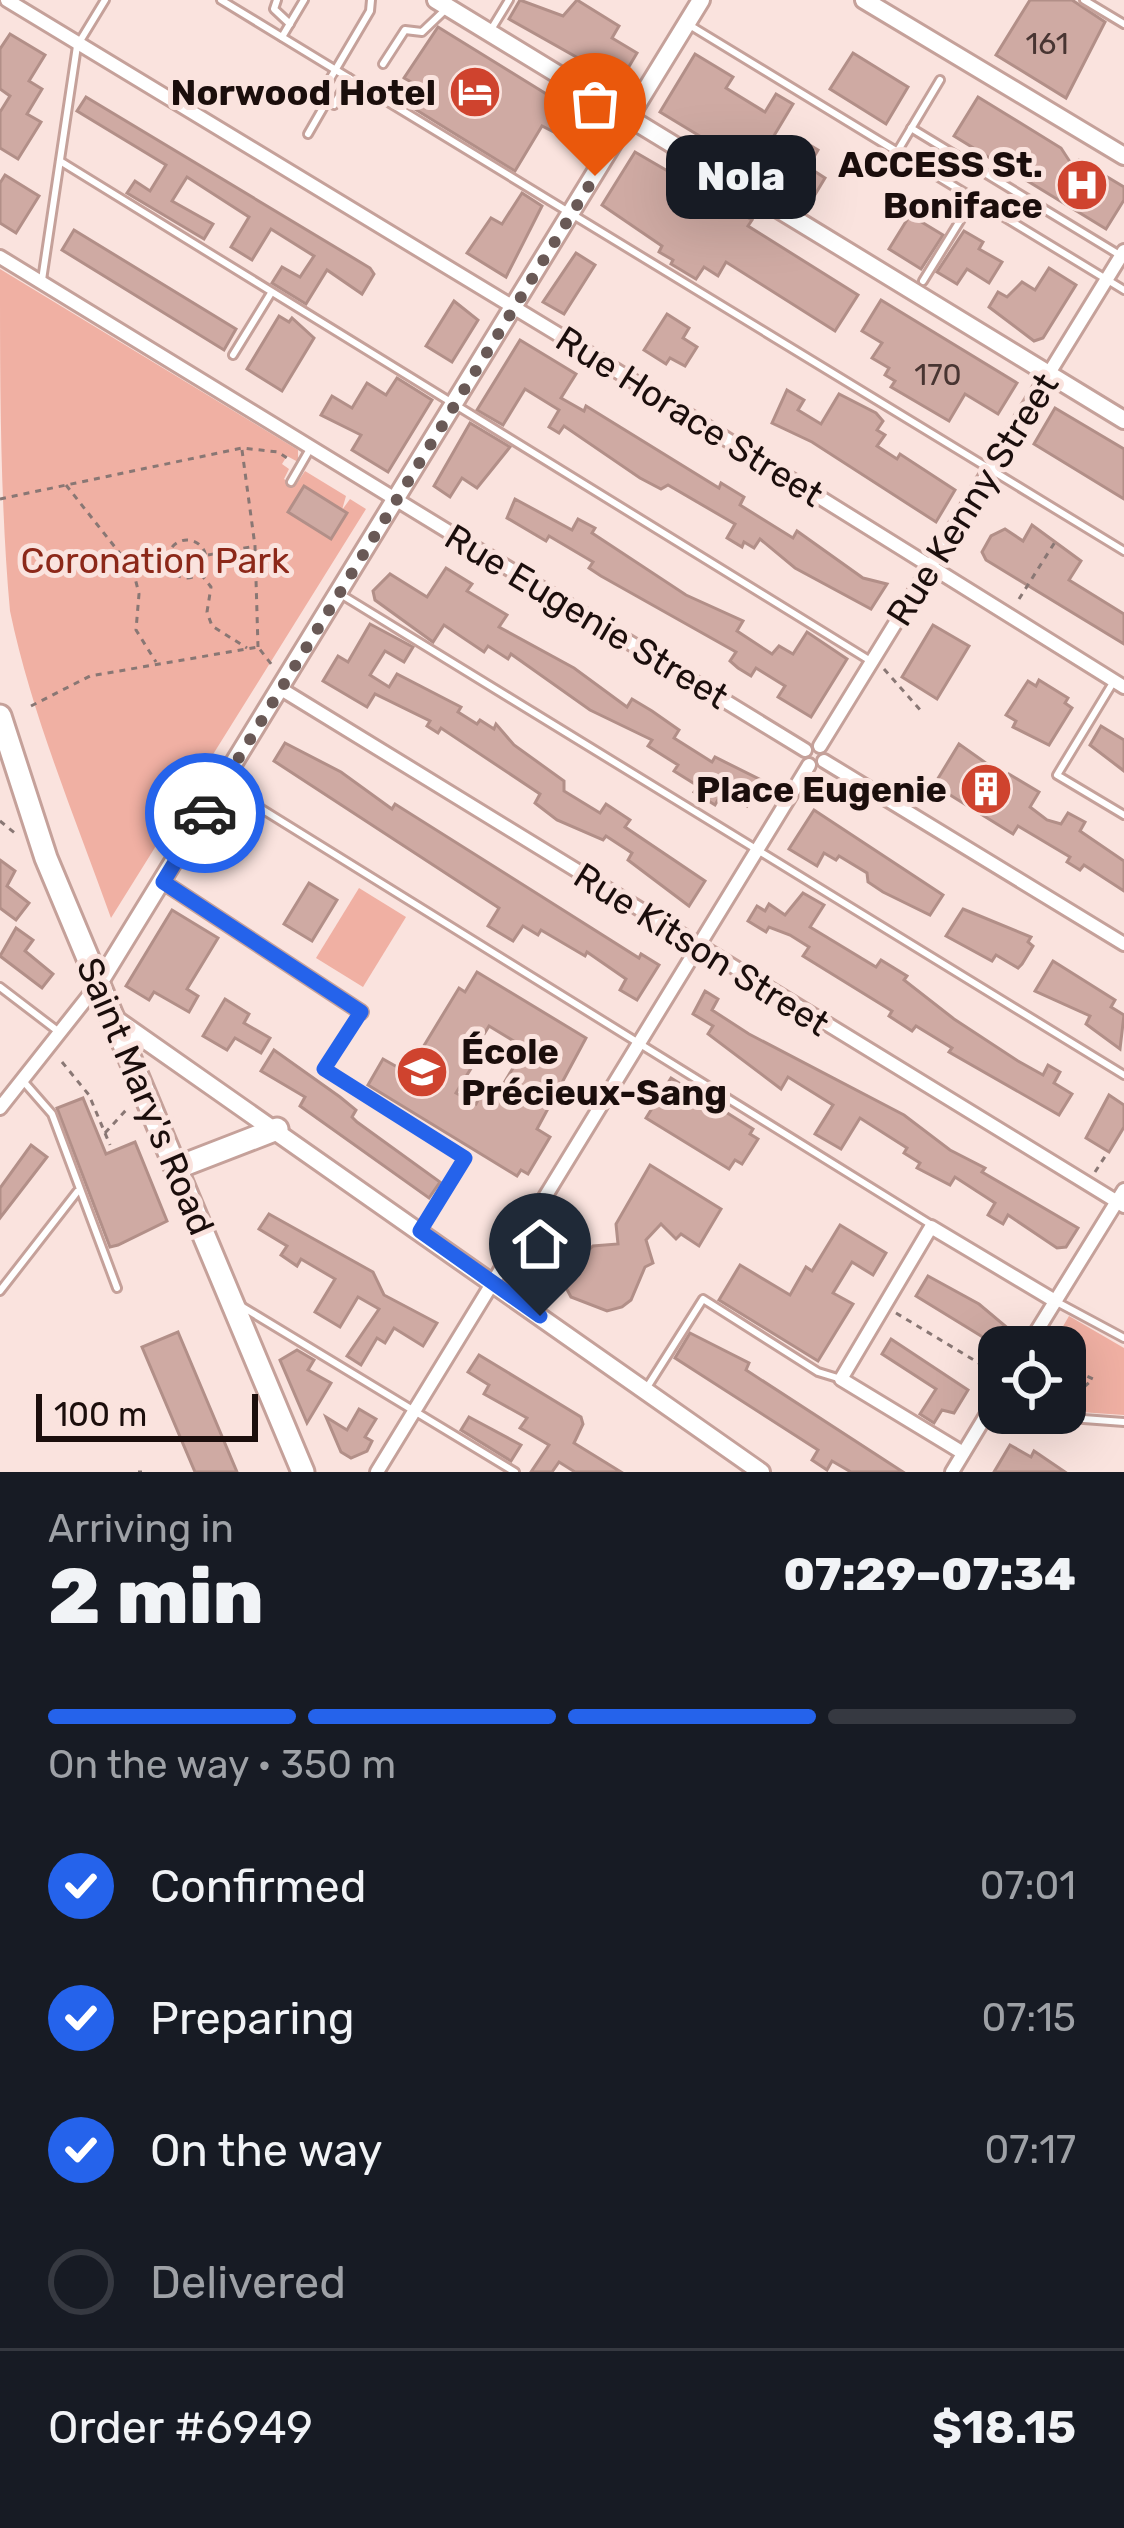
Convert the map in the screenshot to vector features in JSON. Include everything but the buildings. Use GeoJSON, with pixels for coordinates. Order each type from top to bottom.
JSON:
{"type":"FeatureCollection","features":[{"type":"Feature","properties":{"kind":"highway","name":"Saint Mary's Road"},"geometry":{"type":"LineString","coordinates":[[0,716],[6,763],[303,1472]]}},
{"type":"Feature","properties":{"kind":"highway"},"geometry":{"type":"LineString","coordinates":[[176,1168],[277,1129]]}},
{"type":"Feature","properties":{"kind":"street","name":"Rue Horace Street"},"geometry":{"type":"LineString","coordinates":[[7,0],[514,307],[1119,684]]}},
{"type":"Feature","properties":{"kind":"street"},"geometry":{"type":"LineString","coordinates":[[864,0],[1124,156]]}},
{"type":"Feature","properties":{"kind":"street"},"geometry":{"type":"LineString","coordinates":[[442,4],[1124,420]]}},
{"type":"Feature","properties":{"kind":"street"},"geometry":{"type":"LineString","coordinates":[[0,1108],[99,982],[163,882],[630,117],[691,8]]}},
{"type":"Feature","properties":{"kind":"street","name":"Rue Kenny Street"},"geometry":{"type":"LineString","coordinates":[[820,746],[1123,254]]}},
{"type":"Feature","properties":{"kind":"street","name":"Rue Eugenie Street"},"geometry":{"type":"LineString","coordinates":[[0,256],[805,750]]}},
{"type":"Feature","properties":{"kind":"street","name":"Rue Kitson Street"},"geometry":{"type":"LineString","coordinates":[[285,681],[699,947],[1088,1184],[1122,1199]]}},
{"type":"Feature","properties":{"kind":"street"},"geometry":{"type":"LineString","coordinates":[[809,765],[805,750],[820,746],[824,761],[1124,944]]}},
{"type":"Feature","properties":{"kind":"street"},"geometry":{"type":"LineString","coordinates":[[376,1472],[642,1045],[809,765],[824,761]]}},
{"type":"Feature","properties":{"kind":"street"},"geometry":{"type":"LineString","coordinates":[[163,882],[361,1012]]}},
{"type":"Feature","properties":{"kind":"street"},"geometry":{"type":"LineString","coordinates":[[114,1018],[764,1472]]}},
{"type":"Feature","properties":{"kind":"street"},"geometry":{"type":"LineString","coordinates":[[1040,1326],[1122,1199]]}},
{"type":"Feature","properties":{"kind":"street"},"geometry":{"type":"LineString","coordinates":[[963,1453],[841,1379],[932,1227],[1055,1301]]}},
{"type":"Feature","properties":{"kind":"street"},"geometry":{"type":"LineString","coordinates":[[952,1472],[978,1434]]}},
{"type":"Feature","properties":{"kind":"lane"},"geometry":{"type":"LineString","coordinates":[[42,282],[79,44],[105,0]]}},
{"type":"Feature","properties":{"kind":"lane"},"geometry":{"type":"LineString","coordinates":[[221,0],[1124,551]]}},
{"type":"Feature","properties":{"kind":"lane"},"geometry":{"type":"LineString","coordinates":[[277,0],[274,9],[290,24]]}},
{"type":"Feature","properties":{"kind":"lane"},"geometry":{"type":"LineString","coordinates":[[282,37],[304,0]]}},
{"type":"Feature","properties":{"kind":"lane"},"geometry":{"type":"LineString","coordinates":[[327,101],[335,70],[370,11],[371,0]]}},
{"type":"Feature","properties":{"kind":"lane"},"geometry":{"type":"LineString","coordinates":[[489,32],[509,0]]}},
{"type":"Feature","properties":{"kind":"lane"},"geometry":{"type":"LineString","coordinates":[[1084,0],[1124,24]]}},
{"type":"Feature","properties":{"kind":"lane"},"geometry":{"type":"LineString","coordinates":[[383,64],[405,30],[422,32],[442,4]]}},
{"type":"Feature","properties":{"kind":"lane"},"geometry":{"type":"LineString","coordinates":[[691,8],[897,152],[1124,290]]}},
{"type":"Feature","properties":{"kind":"lane"},"geometry":{"type":"LineString","coordinates":[[308,134],[327,101],[349,78]]}},
{"type":"Feature","properties":{"kind":"lane"},"geometry":{"type":"LineString","coordinates":[[897,152],[940,80]]}},
{"type":"Feature","properties":{"kind":"lane"},"geometry":{"type":"LineString","coordinates":[[911,128],[1123,254]]}},
{"type":"Feature","properties":{"kind":"lane"},"geometry":{"type":"LineString","coordinates":[[60,161],[872,662]]}},
{"type":"Feature","properties":{"kind":"lane"},"geometry":{"type":"LineString","coordinates":[[923,281],[974,198]]}},
{"type":"Feature","properties":{"kind":"lane"},"geometry":{"type":"LineString","coordinates":[[233,355],[272,293]]}},
{"type":"Feature","properties":{"kind":"lane"},"geometry":{"type":"LineString","coordinates":[[291,482],[310,448]]}},
{"type":"Feature","properties":{"kind":"lane"},"geometry":{"type":"LineString","coordinates":[[339,593],[1124,1075]]}},
{"type":"Feature","properties":{"kind":"lane"},"geometry":{"type":"LineString","coordinates":[[1119,684],[1057,775],[1124,815]]}},
{"type":"Feature","properties":{"kind":"lane"},"geometry":{"type":"LineString","coordinates":[[222,785],[929,1220],[932,1227]]}},
{"type":"Feature","properties":{"kind":"lane"},"geometry":{"type":"LineString","coordinates":[[0,988],[59,1032]]}},
{"type":"Feature","properties":{"kind":"lane"},"geometry":{"type":"LineString","coordinates":[[361,1012],[324,1069],[465,1158],[420,1231]]}},
{"type":"Feature","properties":{"kind":"lane"},"geometry":{"type":"LineString","coordinates":[[22,1080],[52,1114],[116,1288]]}},
{"type":"Feature","properties":{"kind":"lane"},"geometry":{"type":"LineString","coordinates":[[0,1291],[77,1192]]}},
{"type":"Feature","properties":{"kind":"lane"},"geometry":{"type":"LineString","coordinates":[[229,1298],[514,1472]]}},
{"type":"Feature","properties":{"kind":"lane"},"geometry":{"type":"LineString","coordinates":[[645,1391],[703,1299],[818,1372],[841,1379]]}},
{"type":"Feature","properties":{"kind":"lane"},"geometry":{"type":"LineString","coordinates":[[1055,1301],[1124,1338]]}},
{"type":"Feature","properties":{"kind":"lane"},"geometry":{"type":"LineString","coordinates":[[1086,1419],[1124,1422]]}},
{"type":"Feature","properties":{"kind":"path"},"geometry":{"type":"LineString","coordinates":[[242,448],[256,546],[258,647],[285,681]]}},
{"type":"Feature","properties":{"kind":"path"},"geometry":{"type":"LineString","coordinates":[[0,500],[242,448],[278,452],[300,466]]}},
{"type":"Feature","properties":{"kind":"path"},"geometry":{"type":"LineString","coordinates":[[66,485],[134,570],[139,594],[136,630],[157,664]]}},
{"type":"Feature","properties":{"kind":"path"},"geometry":{"type":"LineString","coordinates":[[168,562],[173,546],[184,540],[200,545],[206,555],[200,574]]}},
{"type":"Feature","properties":{"kind":"path"},"geometry":{"type":"LineString","coordinates":[[1019,599],[1055,542]]}},
{"type":"Feature","properties":{"kind":"path"},"geometry":{"type":"LineString","coordinates":[[206,555],[256,546]]}},
{"type":"Feature","properties":{"kind":"path"},"geometry":{"type":"LineString","coordinates":[[134,570],[168,562]]}},
{"type":"Feature","properties":{"kind":"path"},"geometry":{"type":"LineString","coordinates":[[168,562],[181,577],[200,574]]}},
{"type":"Feature","properties":{"kind":"path"},"geometry":{"type":"LineString","coordinates":[[200,574],[211,587],[207,612],[212,626],[248,649]]}},
{"type":"Feature","properties":{"kind":"path"},"geometry":{"type":"LineString","coordinates":[[31,706],[91,676],[258,647]]}},
{"type":"Feature","properties":{"kind":"path"},"geometry":{"type":"LineString","coordinates":[[890,674],[922,713]]}},
{"type":"Feature","properties":{"kind":"path"},"geometry":{"type":"LineString","coordinates":[[0,821],[16,833]]}},
{"type":"Feature","properties":{"kind":"path"},"geometry":{"type":"LineString","coordinates":[[62,1062],[80,1081],[110,1145]]}},
{"type":"Feature","properties":{"kind":"path"},"geometry":{"type":"LineString","coordinates":[[105,1133],[127,1109]]}},
{"type":"Feature","properties":{"kind":"path"},"geometry":{"type":"LineString","coordinates":[[1088,1184],[1106,1155]]}},
{"type":"Feature","properties":{"kind":"path"},"geometry":{"type":"LineString","coordinates":[[885,1306],[978,1362]]}},
{"type":"Feature","properties":{"kind":"green space","name":"Coronation Park"},"geometry":{"type":"Polygon","coordinates":[[[0,269],[298,450],[298,462],[287,456],[282,464],[289,469],[284,479],[295,486],[305,471],[346,496],[342,510],[350,499],[366,509],[111,918],[42,728],[10,611],[2,484],[0,269]]]}},
{"type":"Feature","properties":{"kind":"green space"},"geometry":{"type":"Polygon","coordinates":[[[359,888],[406,917],[363,987],[316,958],[359,888]]]}},
{"type":"Feature","properties":{"kind":"green space"},"geometry":{"type":"Polygon","coordinates":[[[1069,1316],[1124,1348],[1124,1415],[1086,1412],[1086,1326],[1063,1326],[1069,1316]]]}},
{"type":"Feature","properties":{"kind":"way so far"},"geometry":{"type":"LineString","coordinates":[[205,813],[595,176]]}},
{"type":"Feature","properties":{"kind":"place","name":"Norwood Hotel"},"geometry":{"type":"Point","coordinates":[475,92]}},
{"type":"Feature","properties":{"kind":"place","name":"Nola"},"geometry":{"type":"Point","coordinates":[595,176]}},
{"type":"Feature","properties":{"kind":"place","name":"ACCESS St. Boniface"},"geometry":{"type":"Point","coordinates":[1082,185]}},
{"type":"Feature","properties":{"kind":"place","name":"Place Eugenie"},"geometry":{"type":"Point","coordinates":[986,789]}},
{"type":"Feature","properties":{"kind":"place","name":"École Précieux-Sang"},"geometry":{"type":"Point","coordinates":[422,1072]}},
{"type":"Feature","properties":{"kind":"route"},"geometry":{"type":"LineString","coordinates":[[205,813],[163,882],[361,1012],[324,1069],[465,1158],[420,1231],[540,1316]]}}]}
